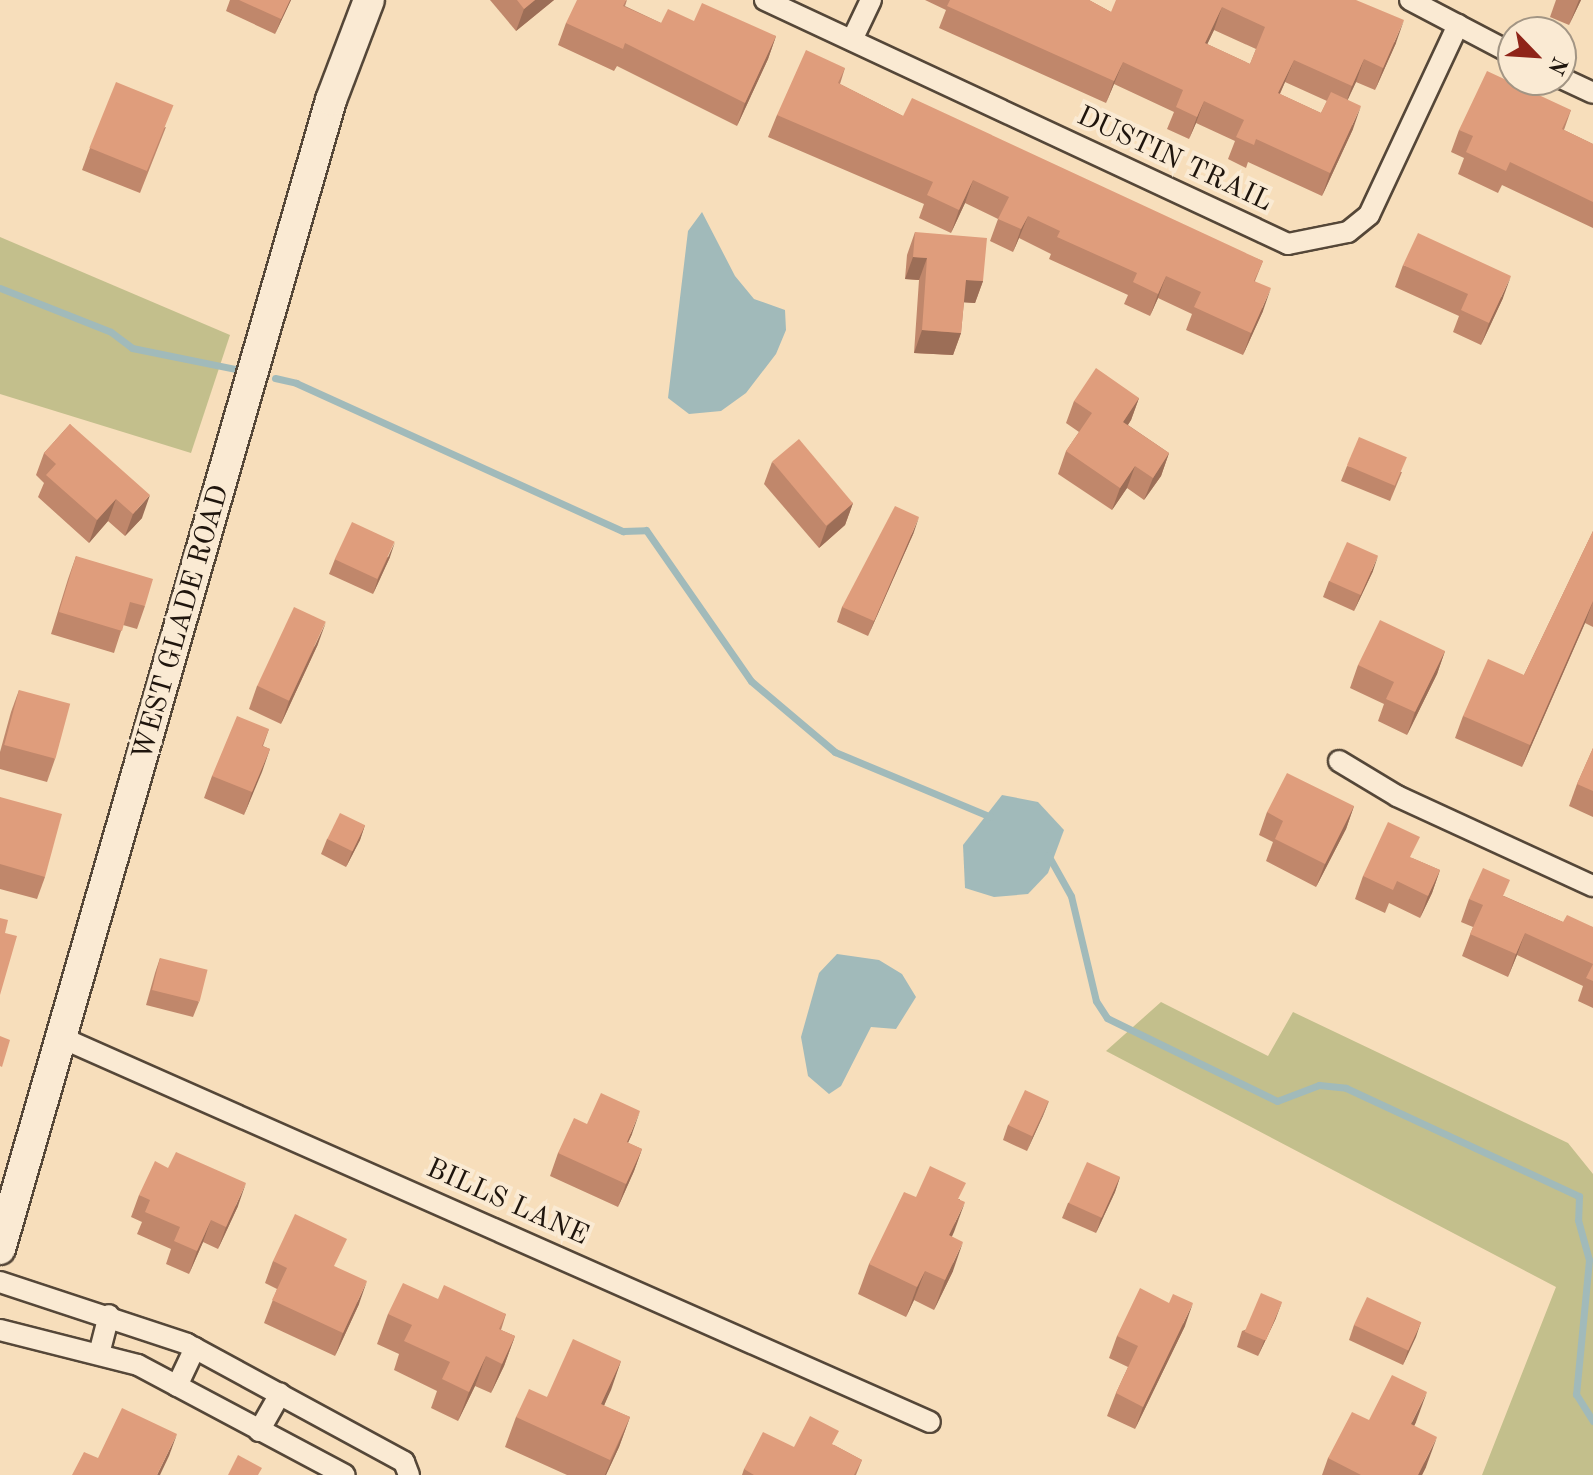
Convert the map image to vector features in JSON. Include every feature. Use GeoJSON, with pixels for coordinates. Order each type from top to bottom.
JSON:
{"type":"FeatureCollection","features":[{"type":"Feature","properties":{"kind":"main road","name":"WEST GLADE ROAD"},"geometry":{"type":"LineString","coordinates":[[0,1249],[331,100],[369,0]]}},
{"type":"Feature","properties":{"kind":"street","name":"DUSTIN TRAIL"},"geometry":{"type":"LineString","coordinates":[[765,0],[1288,244],[1348,232],[1369,215],[1458,25]]}},
{"type":"Feature","properties":{"kind":"street"},"geometry":{"type":"LineString","coordinates":[[852,40],[871,0]]}},
{"type":"Feature","properties":{"kind":"street"},"geometry":{"type":"LineString","coordinates":[[1410,0],[1497,46]]}},
{"type":"Feature","properties":{"kind":"street"},"geometry":{"type":"LineString","coordinates":[[1339,761],[1397,796],[1593,886]]}},
{"type":"Feature","properties":{"kind":"street","name":"BILLS LANE"},"geometry":{"type":"LineString","coordinates":[[60,1037],[930,1422]]}},
{"type":"Feature","properties":{"kind":"street"},"geometry":{"type":"LineString","coordinates":[[0,1282],[109,1315],[195,1348],[404,1462],[409,1475]]}},
{"type":"Feature","properties":{"kind":"street"},"geometry":{"type":"LineString","coordinates":[[99,1354],[109,1315]]}},
{"type":"Feature","properties":{"kind":"street"},"geometry":{"type":"LineString","coordinates":[[0,1330],[138,1365],[345,1475]]}},
{"type":"Feature","properties":{"kind":"street"},"geometry":{"type":"LineString","coordinates":[[177,1386],[195,1348]]}},
{"type":"Feature","properties":{"kind":"street"},"geometry":{"type":"LineString","coordinates":[[259,1431],[280,1394]]}},
{"type":"Feature","properties":{"kind":"shaded area"},"geometry":{"type":"Polygon","coordinates":[[[0,237],[230,335],[191,453],[0,394],[0,237]]]}},
{"type":"Feature","properties":{"kind":"shaded area"},"geometry":{"type":"Polygon","coordinates":[[[1161,1002],[1268,1056],[1293,1012],[1568,1143],[1593,1174],[1593,1475],[1482,1475],[1556,1287],[1106,1051],[1161,1002]]]}},
{"type":"Feature","properties":{"kind":"water"},"geometry":{"type":"Polygon","coordinates":[[[702,212],[735,276],[754,299],[785,310],[786,330],[776,354],[746,393],[721,411],[689,414],[668,398],[688,231],[702,212]]]}},
{"type":"Feature","properties":{"kind":"water"},"geometry":{"type":"Polygon","coordinates":[[[1002,795],[1038,802],[1064,830],[1048,873],[1028,894],[994,897],[965,888],[963,845],[1002,795]]]}},
{"type":"Feature","properties":{"kind":"water"},"geometry":{"type":"Polygon","coordinates":[[[837,954],[879,960],[902,974],[916,997],[896,1029],[871,1027],[841,1086],[829,1094],[808,1076],[801,1037],[819,973],[837,954]]]}},
{"type":"Feature","properties":{"kind":"building"},"geometry":{"type":"Polygon","coordinates":[[[239,0],[290,0],[281,19],[239,0]]]}},
{"type":"Feature","properties":{"kind":"building"},"geometry":{"type":"Polygon","coordinates":[[[517,0],[535,0],[524,9],[517,0]]]}},
{"type":"Feature","properties":{"kind":"building"},"geometry":{"type":"Polygon","coordinates":[[[577,0],[626,0],[623,6],[661,23],[668,9],[694,21],[702,3],[776,36],[745,103],[625,43],[623,49],[566,23],[577,0]]]}},
{"type":"Feature","properties":{"kind":"building"},"geometry":{"type":"Polygon","coordinates":[[[950,0],[1089,0],[1111,12],[1116,0],[1356,0],[1404,20],[1383,68],[1364,59],[1352,86],[1294,60],[1278,93],[1321,113],[1331,92],[1361,106],[1330,173],[1256,139],[1254,145],[1236,137],[1244,120],[1204,101],[1197,117],[1176,107],[1183,90],[1123,62],[1114,81],[947,6],[950,0]],[[1222,7],[1205,43],[1250,64],[1265,27],[1222,7]]]}},
{"type":"Feature","properties":{"kind":"building"},"geometry":{"type":"Polygon","coordinates":[[[806,50],[845,68],[838,83],[903,116],[912,98],[1263,261],[1254,281],[1271,288],[1251,333],[1194,307],[1201,292],[1166,276],[1158,294],[1133,282],[1137,273],[1057,237],[1060,231],[1028,216],[1021,229],[998,219],[1009,197],[973,180],[959,210],[927,195],[933,182],[777,115],[806,50]]]}},
{"type":"Feature","properties":{"kind":"building"},"geometry":{"type":"Polygon","coordinates":[[[1487,71],[1497,76],[1497,96],[1541,96],[1571,110],[1562,129],[1593,144],[1593,202],[1510,162],[1506,171],[1466,152],[1473,136],[1459,130],[1487,71]]]}},
{"type":"Feature","properties":{"kind":"building"},"geometry":{"type":"Polygon","coordinates":[[[116,82],[173,105],[147,171],[89,148],[116,82]]]}},
{"type":"Feature","properties":{"kind":"building"},"geometry":{"type":"Polygon","coordinates":[[[915,232],[987,238],[983,281],[966,280],[961,333],[922,330],[927,258],[913,257],[915,232]]]}},
{"type":"Feature","properties":{"kind":"building"},"geometry":{"type":"Polygon","coordinates":[[[1418,233],[1511,276],[1489,323],[1461,310],[1468,294],[1403,265],[1418,233]]]}},
{"type":"Feature","properties":{"kind":"building"},"geometry":{"type":"Polygon","coordinates":[[[1096,368],[1139,398],[1123,422],[1169,453],[1153,478],[1135,466],[1120,488],[1066,451],[1092,413],[1074,401],[1096,368]]]}},
{"type":"Feature","properties":{"kind":"building"},"geometry":{"type":"Polygon","coordinates":[[[70,424],[150,495],[133,514],[116,499],[97,520],[46,475],[56,464],[44,453],[70,424]]]}},
{"type":"Feature","properties":{"kind":"building"},"geometry":{"type":"Polygon","coordinates":[[[1359,437],[1407,457],[1395,486],[1347,466],[1359,437]]]}},
{"type":"Feature","properties":{"kind":"building"},"geometry":{"type":"Polygon","coordinates":[[[799,439],[853,503],[826,526],[772,461],[799,439]]]}},
{"type":"Feature","properties":{"kind":"building"},"geometry":{"type":"Polygon","coordinates":[[[895,506],[919,517],[874,621],[842,607],[895,506]]]}},
{"type":"Feature","properties":{"kind":"building"},"geometry":{"type":"Polygon","coordinates":[[[352,522],[395,542],[377,579],[335,559],[352,522]]]}},
{"type":"Feature","properties":{"kind":"building"},"geometry":{"type":"Polygon","coordinates":[[[1593,531],[1593,601],[1530,745],[1463,716],[1488,659],[1524,675],[1593,531]]]}},
{"type":"Feature","properties":{"kind":"building"},"geometry":{"type":"Polygon","coordinates":[[[1347,542],[1378,556],[1361,595],[1330,581],[1347,542]]]}},
{"type":"Feature","properties":{"kind":"building"},"geometry":{"type":"Polygon","coordinates":[[[76,556],[153,579],[145,606],[130,602],[122,631],[59,612],[76,556]]]}},
{"type":"Feature","properties":{"kind":"building"},"geometry":{"type":"Polygon","coordinates":[[[294,607],[326,622],[289,701],[257,686],[294,607]]]}},
{"type":"Feature","properties":{"kind":"building"},"geometry":{"type":"Polygon","coordinates":[[[1380,620],[1445,651],[1415,712],[1386,699],[1394,682],[1358,665],[1380,620]]]}},
{"type":"Feature","properties":{"kind":"building"},"geometry":{"type":"Polygon","coordinates":[[[19,690],[70,704],[55,759],[4,745],[19,690]]]}},
{"type":"Feature","properties":{"kind":"building"},"geometry":{"type":"Polygon","coordinates":[[[237,716],[269,729],[262,746],[270,749],[252,792],[212,776],[237,716]]]}},
{"type":"Feature","properties":{"kind":"building"},"geometry":{"type":"Polygon","coordinates":[[[1593,748],[1593,791],[1577,784],[1593,748]]]}},
{"type":"Feature","properties":{"kind":"building"},"geometry":{"type":"Polygon","coordinates":[[[1287,773],[1354,806],[1325,864],[1275,839],[1283,821],[1267,812],[1287,773]]]}},
{"type":"Feature","properties":{"kind":"building"},"geometry":{"type":"Polygon","coordinates":[[[0,797],[62,814],[45,877],[0,864],[0,797]]]}},
{"type":"Feature","properties":{"kind":"building"},"geometry":{"type":"Polygon","coordinates":[[[340,813],[365,825],[352,851],[327,839],[340,813]]]}},
{"type":"Feature","properties":{"kind":"building"},"geometry":{"type":"Polygon","coordinates":[[[1388,822],[1420,837],[1410,857],[1440,870],[1428,896],[1397,881],[1393,890],[1363,876],[1388,822]]]}},
{"type":"Feature","properties":{"kind":"building"},"geometry":{"type":"Polygon","coordinates":[[[1483,868],[1510,880],[1503,896],[1563,922],[1567,915],[1593,927],[1593,964],[1525,933],[1516,954],[1470,934],[1483,905],[1469,899],[1483,868]]]}},
{"type":"Feature","properties":{"kind":"building"},"geometry":{"type":"Polygon","coordinates":[[[0,918],[8,920],[5,933],[17,936],[0,995],[0,918]]]}},
{"type":"Feature","properties":{"kind":"building"},"geometry":{"type":"Polygon","coordinates":[[[160,958],[208,970],[200,1002],[152,990],[160,958]]]}},
{"type":"Feature","properties":{"kind":"building"},"geometry":{"type":"Polygon","coordinates":[[[1593,964],[1593,981],[1586,978],[1593,964]]]}},
{"type":"Feature","properties":{"kind":"building"},"geometry":{"type":"Polygon","coordinates":[[[0,1036],[10,1040],[2,1067],[0,1066],[0,1036]]]}},
{"type":"Feature","properties":{"kind":"building"},"geometry":{"type":"Polygon","coordinates":[[[1025,1090],[1049,1101],[1032,1136],[1009,1125],[1025,1090]]]}},
{"type":"Feature","properties":{"kind":"building"},"geometry":{"type":"Polygon","coordinates":[[[601,1093],[640,1111],[627,1142],[642,1149],[626,1184],[558,1153],[574,1118],[587,1124],[601,1093]]]}},
{"type":"Feature","properties":{"kind":"building"},"geometry":{"type":"Polygon","coordinates":[[[176,1152],[246,1183],[226,1227],[211,1220],[197,1251],[174,1241],[180,1227],[145,1212],[150,1200],[139,1195],[155,1161],[168,1168],[176,1152]]]}},
{"type":"Feature","properties":{"kind":"building"},"geometry":{"type":"Polygon","coordinates":[[[1087,1162],[1120,1177],[1102,1218],[1069,1203],[1087,1162]]]}},
{"type":"Feature","properties":{"kind":"building"},"geometry":{"type":"Polygon","coordinates":[[[930,1166],[966,1183],[958,1199],[965,1202],[949,1235],[963,1242],[945,1280],[925,1271],[917,1287],[869,1264],[904,1192],[916,1197],[930,1166]]]}},
{"type":"Feature","properties":{"kind":"building"},"geometry":{"type":"Polygon","coordinates":[[[295,1214],[347,1239],[334,1266],[367,1281],[343,1333],[272,1300],[287,1268],[273,1261],[295,1214]]]}},
{"type":"Feature","properties":{"kind":"building"},"geometry":{"type":"Polygon","coordinates":[[[403,1283],[438,1299],[444,1285],[506,1314],[499,1329],[515,1336],[502,1364],[486,1356],[469,1392],[442,1379],[450,1362],[404,1341],[412,1325],[388,1314],[403,1283]]]}},
{"type":"Feature","properties":{"kind":"building"},"geometry":{"type":"Polygon","coordinates":[[[1140,1288],[1169,1303],[1173,1294],[1193,1303],[1143,1407],[1116,1393],[1138,1346],[1117,1336],[1140,1288]]]}},
{"type":"Feature","properties":{"kind":"building"},"geometry":{"type":"Polygon","coordinates":[[[1261,1293],[1282,1302],[1266,1341],[1245,1332],[1261,1293]]]}},
{"type":"Feature","properties":{"kind":"building"},"geometry":{"type":"Polygon","coordinates":[[[1367,1297],[1421,1322],[1408,1350],[1354,1325],[1367,1297]]]}},
{"type":"Feature","properties":{"kind":"building"},"geometry":{"type":"Polygon","coordinates":[[[573,1339],[621,1361],[601,1404],[630,1417],[610,1460],[516,1417],[529,1389],[547,1397],[573,1339]]]}},
{"type":"Feature","properties":{"kind":"building"},"geometry":{"type":"Polygon","coordinates":[[[1392,1375],[1427,1392],[1411,1424],[1437,1437],[1418,1475],[1361,1475],[1328,1458],[1352,1412],[1369,1420],[1392,1375]]]}},
{"type":"Feature","properties":{"kind":"building"},"geometry":{"type":"Polygon","coordinates":[[[122,1408],[177,1434],[157,1475],[72,1475],[84,1452],[98,1458],[122,1408]]]}},
{"type":"Feature","properties":{"kind":"building"},"geometry":{"type":"Polygon","coordinates":[[[810,1416],[839,1431],[832,1444],[862,1460],[854,1475],[754,1475],[744,1469],[763,1432],[794,1447],[810,1416]]]}},
{"type":"Feature","properties":{"kind":"building"},"geometry":{"type":"Polygon","coordinates":[[[238,1455],[262,1468],[258,1475],[228,1475],[238,1455]]]}},
{"type":"Feature","properties":{"kind":"waterway"},"geometry":{"type":"LineString","coordinates":[[0,288],[111,332],[132,348],[235,369]]}},
{"type":"Feature","properties":{"kind":"waterway"},"geometry":{"type":"LineString","coordinates":[[275,378],[296,383],[623,531],[646,530],[751,681],[835,752],[991,817]]}},
{"type":"Feature","properties":{"kind":"waterway"},"geometry":{"type":"LineString","coordinates":[[1048,855],[1071,896],[1096,1001],[1107,1018],[1277,1101],[1319,1085],[1346,1088],[1579,1196],[1578,1220],[1589,1260],[1576,1394],[1593,1421]]}}]}
